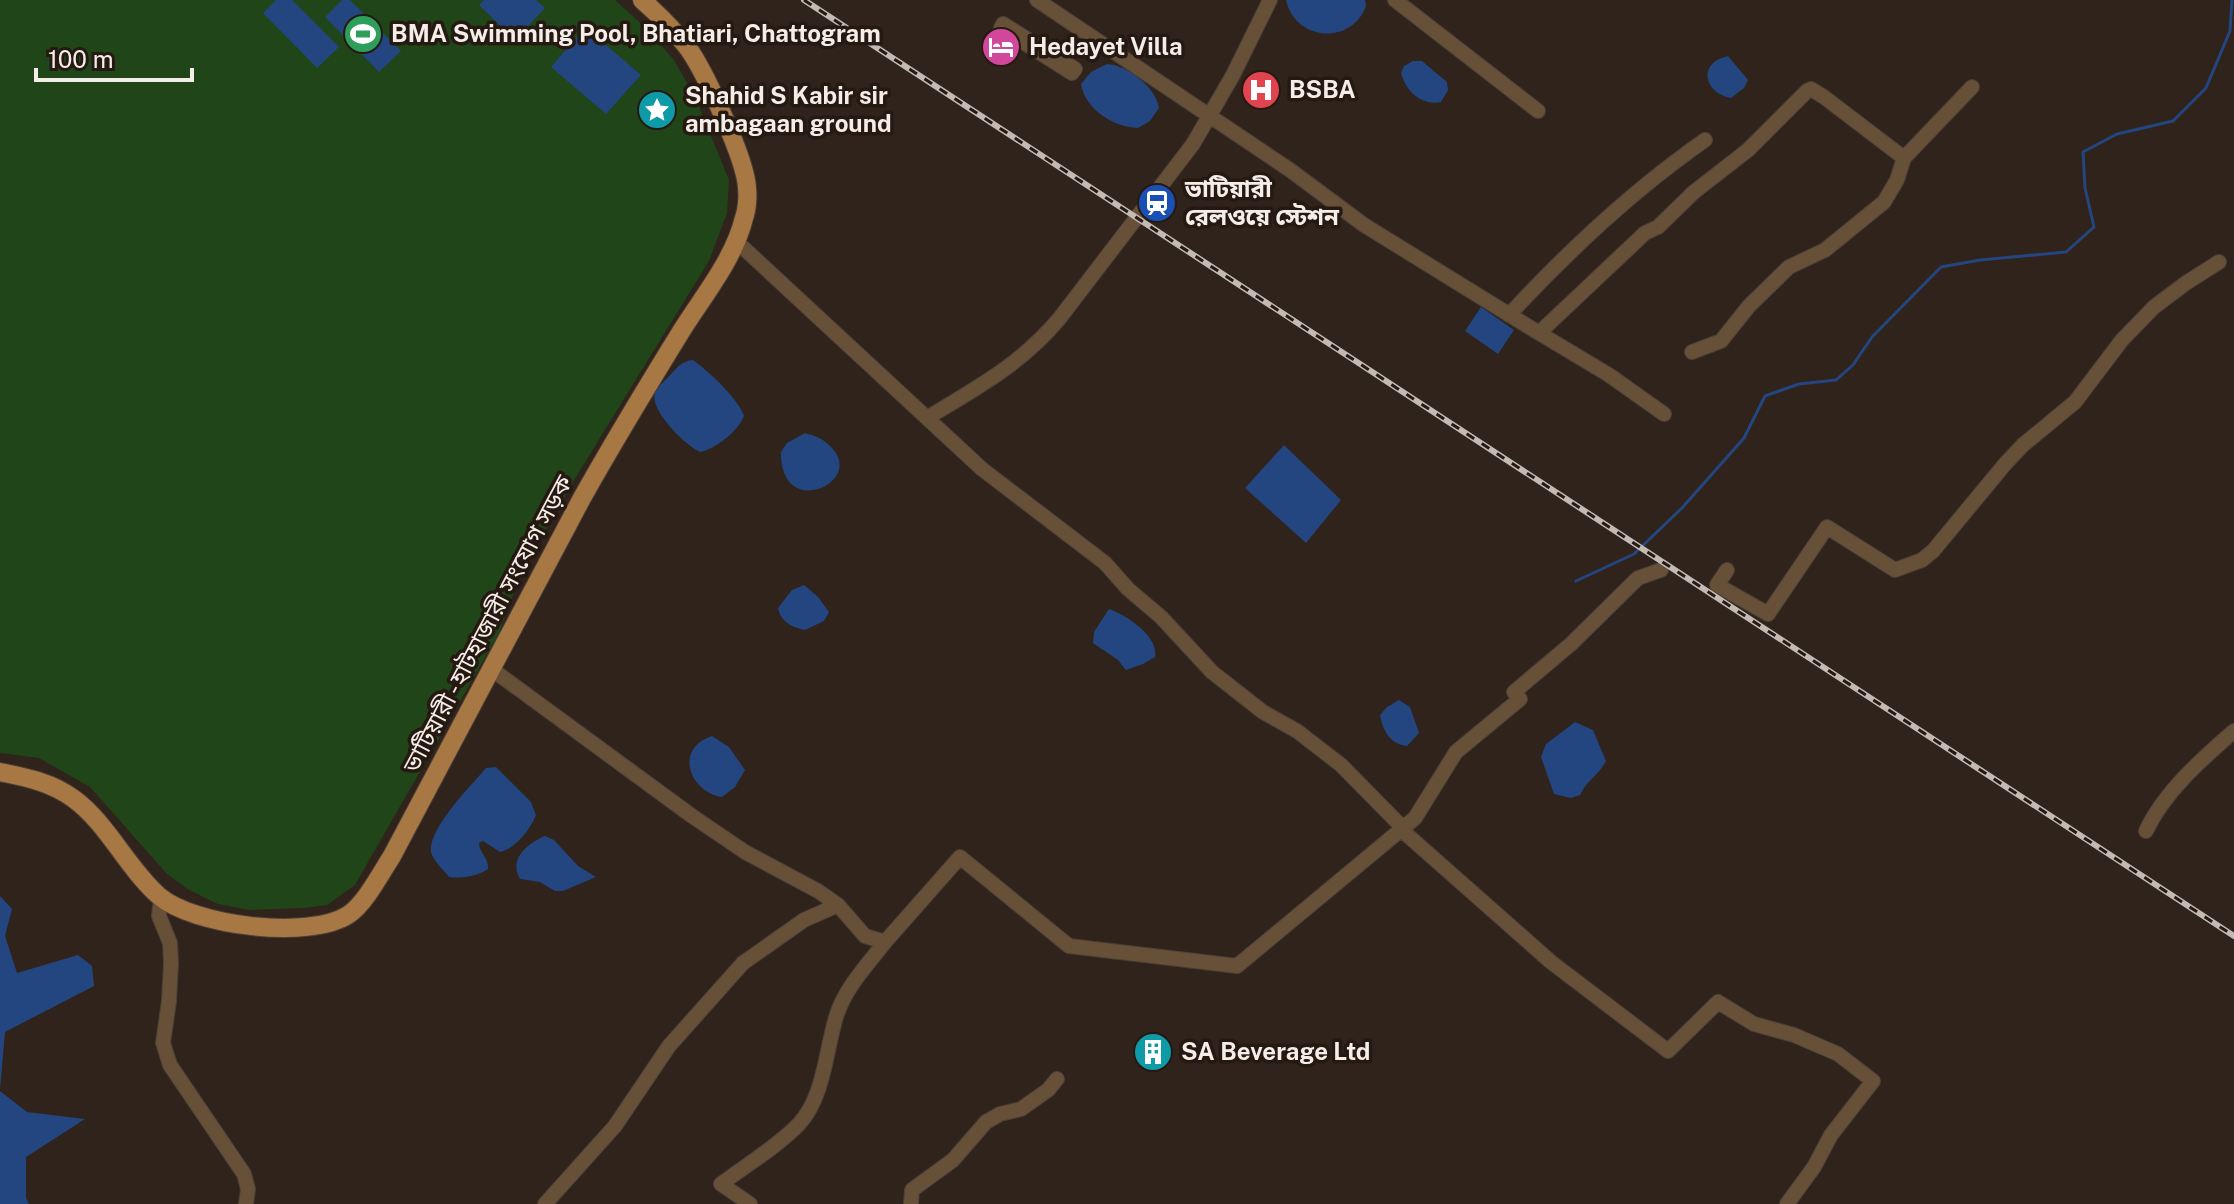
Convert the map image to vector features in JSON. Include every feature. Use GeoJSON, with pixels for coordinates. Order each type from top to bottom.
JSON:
{"type":"FeatureCollection","features":[{"type":"Feature","properties":{"kind":"main road","name":"ভাটিয়ারী - হাটহাজারী সংযোগ সড়ক"},"geometry":{"type":"LineString","coordinates":[[0,772],[55,786],[76,800],[161,898],[219,920],[283,929],[319,926],[349,915],[370,890],[392,856],[614,441],[736,241],[745,216],[747,186],[711,89],[690,51],[662,17],[642,0]]}},
{"type":"Feature","properties":{"kind":"street"},"geometry":{"type":"LineString","coordinates":[[1037,0],[1290,170],[1364,225],[1609,375],[1664,414]]}},
{"type":"Feature","properties":{"kind":"street"},"geometry":{"type":"LineString","coordinates":[[927,418],[1008,368],[1037,345],[1193,144],[1270,0]]}},
{"type":"Feature","properties":{"kind":"street"},"geometry":{"type":"LineString","coordinates":[[1395,0],[1538,111]]}},
{"type":"Feature","properties":{"kind":"street"},"geometry":{"type":"LineString","coordinates":[[1003,24],[1075,69],[1072,73],[1001,28],[1003,24]]}},
{"type":"Feature","properties":{"kind":"street"},"geometry":{"type":"LineString","coordinates":[[1692,352],[1721,341],[1749,306],[1789,267],[1825,250],[1884,202],[1897,180],[1904,158],[1972,87]]}},
{"type":"Feature","properties":{"kind":"street"},"geometry":{"type":"LineString","coordinates":[[1539,333],[1645,233],[1658,227],[1694,192],[1748,150],[1811,89],[1904,158]]}},
{"type":"Feature","properties":{"kind":"street"},"geometry":{"type":"LineString","coordinates":[[1509,315],[1599,223],[1660,172],[1705,140]]}},
{"type":"Feature","properties":{"kind":"street"},"geometry":{"type":"LineString","coordinates":[[736,241],[1013,495],[1105,563],[1212,672],[1263,712],[1297,731],[1341,765],[1405,833],[1551,962],[1668,1051],[1718,1002],[1754,1024],[1794,1035],[1838,1054],[1873,1081],[1831,1135],[1814,1167],[1787,1204]]}},
{"type":"Feature","properties":{"kind":"street"},"geometry":{"type":"LineString","coordinates":[[1727,570],[1717,585],[1768,614],[1827,527],[1895,570],[1922,560],[2023,445],[2075,402],[2122,340],[2154,307],[2219,262]]}},
{"type":"Feature","properties":{"kind":"street"},"geometry":{"type":"LineString","coordinates":[[750,1204],[721,1184],[801,1123],[829,1058],[837,1012],[858,976],[960,857],[1069,946],[1237,966],[1415,818],[1456,752],[1520,699],[1514,692],[1571,644],[1638,578],[1661,570]]}},
{"type":"Feature","properties":{"kind":"street"},"geometry":{"type":"LineString","coordinates":[[490,668],[590,744],[729,841],[838,905],[865,936],[885,942]]}},
{"type":"Feature","properties":{"kind":"street"},"geometry":{"type":"LineString","coordinates":[[2146,831],[2154,813],[2170,794],[2234,731]]}},
{"type":"Feature","properties":{"kind":"street"},"geometry":{"type":"LineString","coordinates":[[161,898],[159,916],[170,943],[171,963],[163,1043],[170,1065],[244,1174],[248,1189],[246,1204]]}},
{"type":"Feature","properties":{"kind":"street"},"geometry":{"type":"LineString","coordinates":[[545,1204],[615,1126],[669,1046],[743,963],[804,920],[838,905]]}},
{"type":"Feature","properties":{"kind":"street"},"geometry":{"type":"LineString","coordinates":[[911,1204],[912,1190],[953,1160],[986,1122],[1000,1114],[1021,1109],[1048,1090],[1057,1079]]}},
{"type":"Feature","properties":{"kind":"green space"},"geometry":{"type":"Polygon","coordinates":[[[0,0],[615,0],[648,30],[674,60],[695,97],[729,180],[727,213],[709,261],[523,569],[498,635],[355,885],[327,905],[249,910],[218,904],[189,890],[167,874],[90,787],[39,758],[0,753],[0,0]]]}},
{"type":"Feature","properties":{"kind":"water"},"geometry":{"type":"Polygon","coordinates":[[[276,0],[292,0],[339,47],[317,68],[263,13],[276,0]]]}},
{"type":"Feature","properties":{"kind":"water","name":"BMA Swimming Pool, Bhatiari, Chattogram"},"geometry":{"type":"Polygon","coordinates":[[[342,0],[350,0],[401,51],[379,72],[325,17],[342,0]]]}},
{"type":"Feature","properties":{"kind":"water"},"geometry":{"type":"Polygon","coordinates":[[[484,0],[536,0],[545,8],[515,40],[479,5],[484,0]]]}},
{"type":"Feature","properties":{"kind":"water"},"geometry":{"type":"Polygon","coordinates":[[[1286,0],[1365,0],[1366,6],[1359,19],[1348,28],[1324,33],[1300,24],[1291,14],[1286,0]]]}},
{"type":"Feature","properties":{"kind":"water"},"geometry":{"type":"Polygon","coordinates":[[[585,27],[641,75],[606,114],[551,67],[585,27]]]}},
{"type":"Feature","properties":{"kind":"water"},"geometry":{"type":"Polygon","coordinates":[[[1728,56],[1748,80],[1744,88],[1731,98],[1715,91],[1708,78],[1711,65],[1728,56]]]}},
{"type":"Feature","properties":{"kind":"water"},"geometry":{"type":"Polygon","coordinates":[[[1413,61],[1422,61],[1447,82],[1448,90],[1441,102],[1427,102],[1415,96],[1407,86],[1401,73],[1404,66],[1413,61]]]}},
{"type":"Feature","properties":{"kind":"water"},"geometry":{"type":"Polygon","coordinates":[[[1107,64],[1123,68],[1147,85],[1159,108],[1150,121],[1138,128],[1129,127],[1110,120],[1094,109],[1081,84],[1091,72],[1107,64]]]}},
{"type":"Feature","properties":{"kind":"water"},"geometry":{"type":"Polygon","coordinates":[[[1481,307],[1514,330],[1498,354],[1465,331],[1481,307]]]}},
{"type":"Feature","properties":{"kind":"water"},"geometry":{"type":"Polygon","coordinates":[[[693,360],[730,394],[744,416],[726,438],[700,452],[670,427],[655,400],[656,390],[676,368],[693,360]]]}},
{"type":"Feature","properties":{"kind":"water"},"geometry":{"type":"Polygon","coordinates":[[[805,433],[826,442],[839,461],[838,473],[830,483],[818,489],[805,490],[793,485],[784,473],[781,452],[787,443],[805,433]]]}},
{"type":"Feature","properties":{"kind":"water"},"geometry":{"type":"Polygon","coordinates":[[[1284,445],[1341,500],[1306,543],[1245,488],[1284,445]]]}},
{"type":"Feature","properties":{"kind":"water"},"geometry":{"type":"Polygon","coordinates":[[[804,585],[829,612],[824,621],[805,630],[788,623],[781,617],[778,608],[792,590],[804,585]]]}},
{"type":"Feature","properties":{"kind":"water"},"geometry":{"type":"Polygon","coordinates":[[[1109,609],[1132,621],[1147,634],[1155,649],[1155,657],[1126,670],[1118,660],[1093,643],[1094,632],[1109,609]]]}},
{"type":"Feature","properties":{"kind":"water"},"geometry":{"type":"Polygon","coordinates":[[[1399,700],[1410,707],[1419,733],[1407,746],[1396,743],[1388,736],[1380,715],[1399,700]]]}},
{"type":"Feature","properties":{"kind":"water"},"geometry":{"type":"Polygon","coordinates":[[[1575,722],[1593,730],[1606,761],[1580,795],[1571,798],[1554,794],[1541,757],[1546,744],[1575,722]]]}},
{"type":"Feature","properties":{"kind":"water"},"geometry":{"type":"Polygon","coordinates":[[[712,736],[729,747],[745,770],[735,787],[722,797],[701,787],[690,770],[693,750],[712,736]]]}},
{"type":"Feature","properties":{"kind":"water"},"geometry":{"type":"Polygon","coordinates":[[[496,767],[531,802],[536,815],[522,838],[506,850],[500,852],[483,841],[479,843],[488,869],[469,876],[449,877],[431,852],[436,831],[486,768],[496,767]]]}},
{"type":"Feature","properties":{"kind":"water"},"geometry":{"type":"Polygon","coordinates":[[[545,836],[554,840],[578,866],[596,877],[563,891],[555,891],[540,882],[520,879],[516,865],[518,858],[526,847],[545,836]]]}},
{"type":"Feature","properties":{"kind":"water"},"geometry":{"type":"Polygon","coordinates":[[[0,896],[12,909],[5,936],[17,973],[78,955],[92,966],[94,986],[5,1032],[0,1090],[0,896]]]}},
{"type":"Feature","properties":{"kind":"water"},"geometry":{"type":"Polygon","coordinates":[[[0,1091],[27,1112],[85,1119],[26,1157],[26,1198],[29,1204],[0,1204],[0,1091]]]}},
{"type":"Feature","properties":{"kind":"waterway"},"geometry":{"type":"LineString","coordinates":[[1576,581],[1634,554],[1682,508],[1744,438],[1765,396],[1799,384],[1836,380],[1853,365],[1872,337],[1941,267],[2066,252],[2094,227],[2085,188],[2083,152],[2117,134],[2173,121],[2206,88],[2230,31],[2232,0]]}},
{"type":"Feature","properties":{"kind":"railway"},"geometry":{"type":"LineString","coordinates":[[804,0],[2234,936]]}},
{"type":"Feature","properties":{"kind":"place","name":"BMA Swimming Pool, Bhatiari, Chattogram"},"geometry":{"type":"Point","coordinates":[363,34]}},
{"type":"Feature","properties":{"kind":"place","name":"Hedayet Villa"},"geometry":{"type":"Point","coordinates":[1001,47]}},
{"type":"Feature","properties":{"kind":"place","name":"BSBA"},"geometry":{"type":"Point","coordinates":[1261,90]}},
{"type":"Feature","properties":{"kind":"place","name":"Shahid S Kabir sir ambagaan ground"},"geometry":{"type":"Point","coordinates":[657,110]}},
{"type":"Feature","properties":{"kind":"place","name":"ভাটিয়ারী রেলওয়ে স্টেশন"},"geometry":{"type":"Point","coordinates":[1157,203]}},
{"type":"Feature","properties":{"kind":"place","name":"SA Beverage Ltd"},"geometry":{"type":"Point","coordinates":[1153,1052]}}]}
